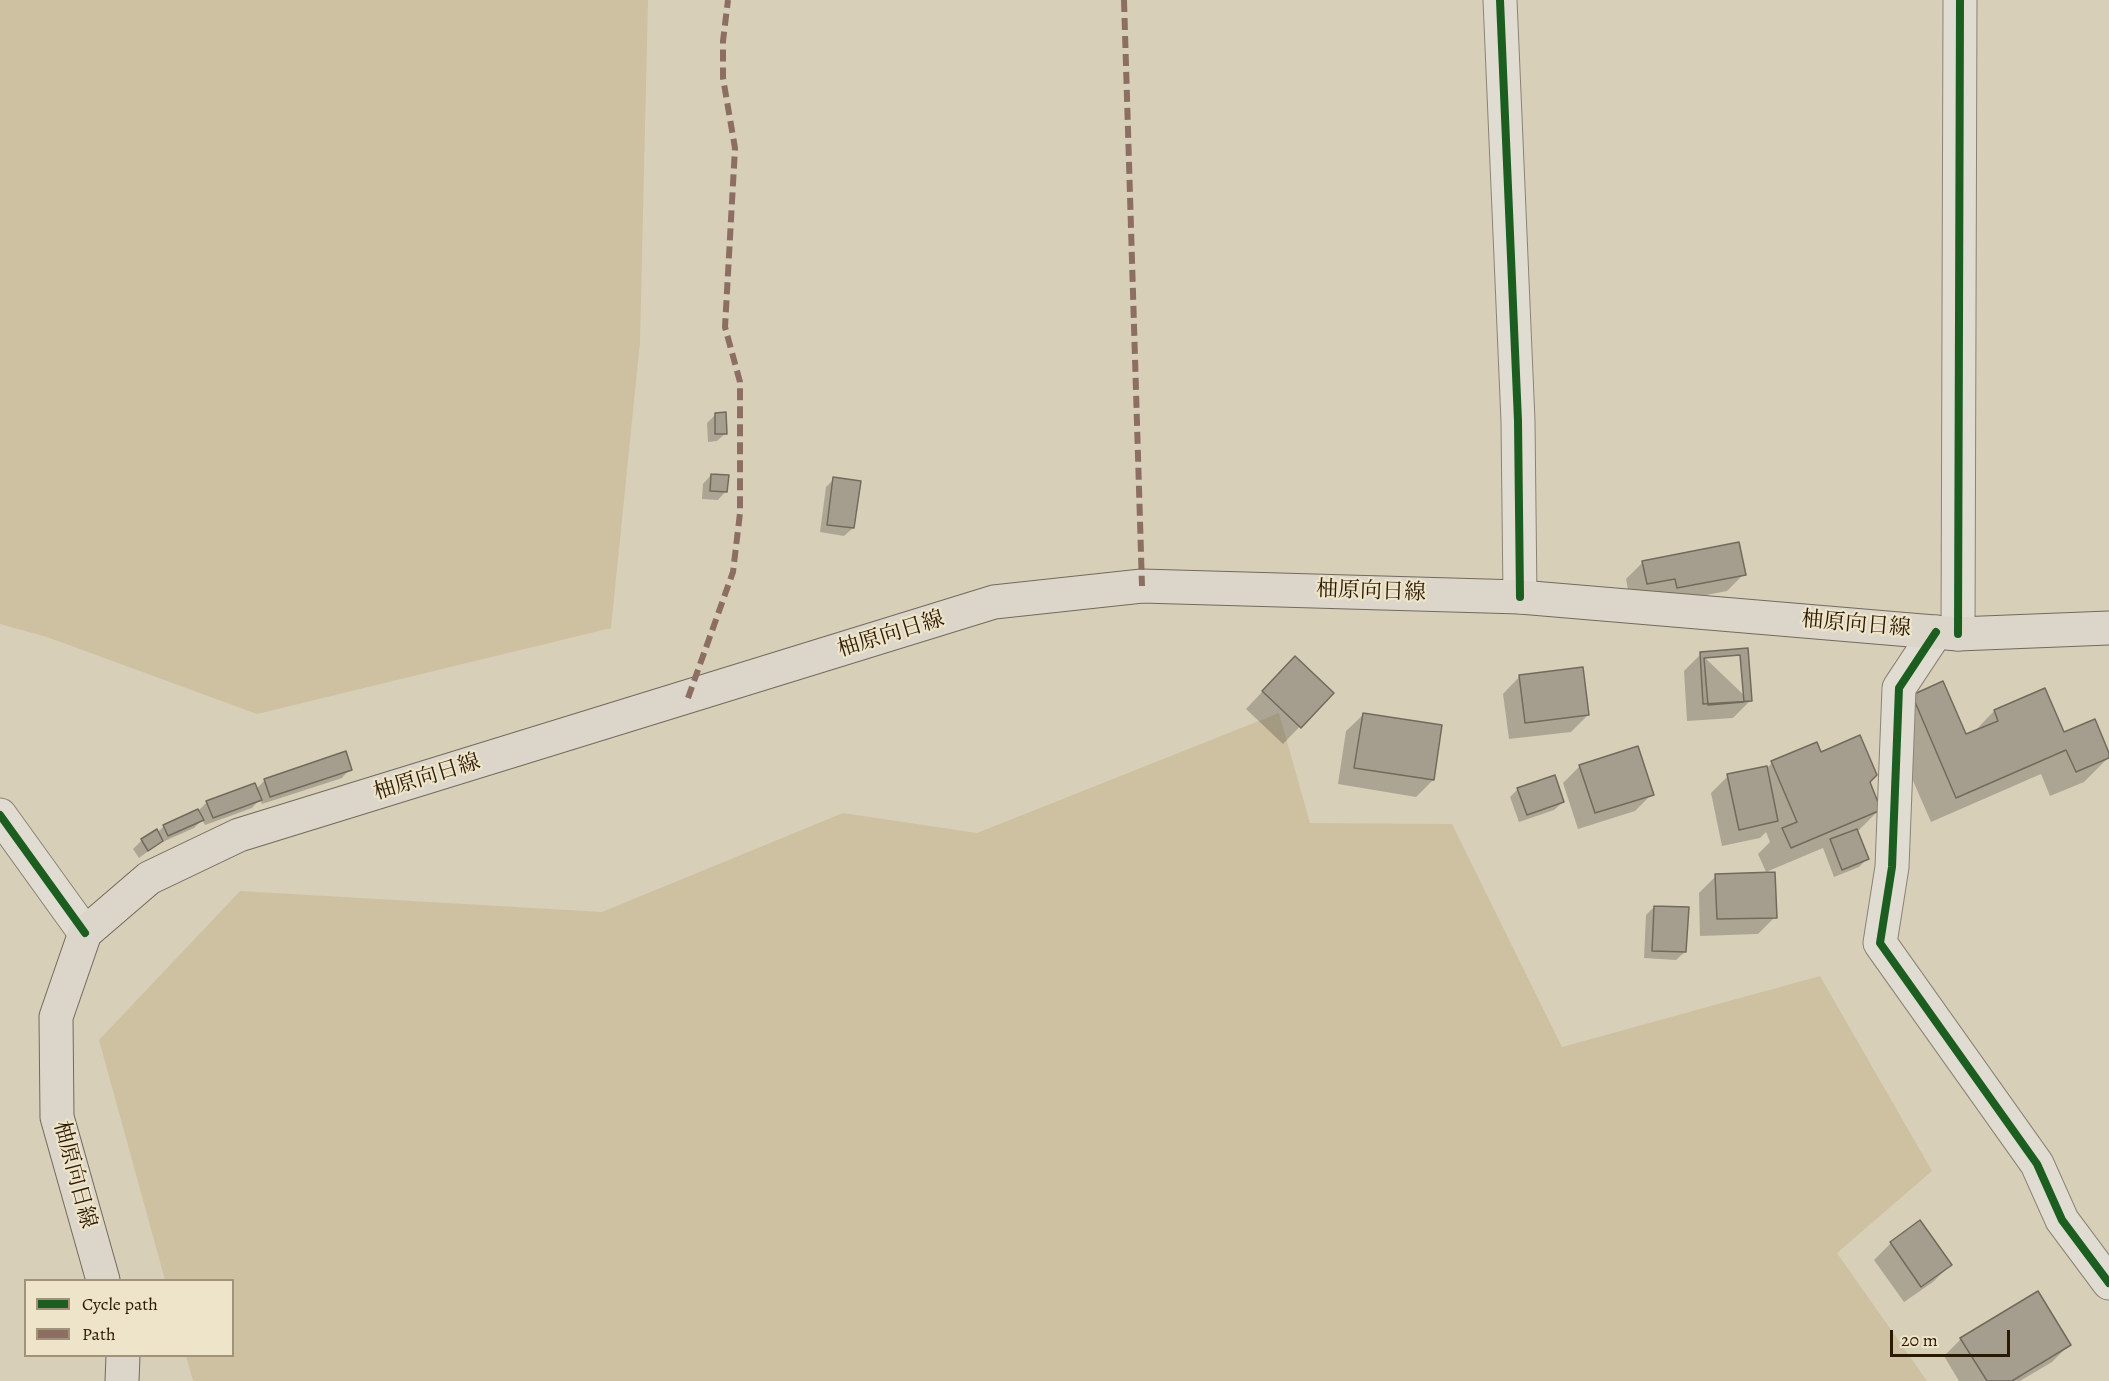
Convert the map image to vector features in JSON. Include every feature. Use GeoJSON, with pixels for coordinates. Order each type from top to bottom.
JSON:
{"type":"FeatureCollection","features":[{"type":"Feature","properties":{"kind":"main road","name":"柚原向日線"},"geometry":{"type":"LineString","coordinates":[[102,1279],[57,1117],[56,1017],[85,933],[149,878],[239,836],[994,602],[1142,586],[1520,597],[1947,633],[2109,628]]}},
{"type":"Feature","properties":{"kind":"main road"},"geometry":{"type":"LineString","coordinates":[[122,1381],[123,1357]]}},
{"type":"Feature","properties":{"kind":"street"},"geometry":{"type":"LineString","coordinates":[[1500,0],[1518,421],[1520,597]]}},
{"type":"Feature","properties":{"kind":"street"},"geometry":{"type":"LineString","coordinates":[[1960,0],[1947,633],[1899,688],[1892,867],[1880,943],[2037,1164],[2062,1220],[2109,1283]]}},
{"type":"Feature","properties":{"kind":"street"},"geometry":{"type":"LineString","coordinates":[[0,815],[85,933]]}},
{"type":"Feature","properties":{"kind":"shaded area"},"geometry":{"type":"Polygon","coordinates":[[[0,0],[648,0],[640,342],[611,628],[257,714],[47,637],[0,624],[0,0]]]}},
{"type":"Feature","properties":{"kind":"shaded area"},"geometry":{"type":"Polygon","coordinates":[[[1279,713],[1310,823],[1452,824],[1562,1047],[1820,976],[1932,1171],[1837,1253],[1927,1381],[193,1381],[186,1357],[234,1357],[234,1279],[165,1279],[99,1040],[240,891],[602,912],[843,813],[977,833],[1279,713]]]}},
{"type":"Feature","properties":{"kind":"building"},"geometry":{"type":"Polygon","coordinates":[[[726,412],[727,434],[715,434],[715,413],[726,412]]]}},
{"type":"Feature","properties":{"kind":"building"},"geometry":{"type":"Polygon","coordinates":[[[711,474],[729,475],[727,492],[710,491],[711,474]]]}},
{"type":"Feature","properties":{"kind":"building"},"geometry":{"type":"Polygon","coordinates":[[[833,477],[861,481],[854,528],[827,525],[833,477]]]}},
{"type":"Feature","properties":{"kind":"building"},"geometry":{"type":"Polygon","coordinates":[[[1739,542],[1746,575],[1677,588],[1675,579],[1647,584],[1642,561],[1739,542]]]}},
{"type":"Feature","properties":{"kind":"building"},"geometry":{"type":"Polygon","coordinates":[[[1748,648],[1752,701],[1703,704],[1700,652],[1748,648]]]}},
{"type":"Feature","properties":{"kind":"building"},"geometry":{"type":"Polygon","coordinates":[[[1740,655],[1744,702],[1708,705],[1704,658],[1740,655]]]}},
{"type":"Feature","properties":{"kind":"building"},"geometry":{"type":"Polygon","coordinates":[[[1295,656],[1334,693],[1301,728],[1262,691],[1295,656]]]}},
{"type":"Feature","properties":{"kind":"building"},"geometry":{"type":"Polygon","coordinates":[[[1583,667],[1589,715],[1525,723],[1519,675],[1583,667]]]}},
{"type":"Feature","properties":{"kind":"building"},"geometry":{"type":"Polygon","coordinates":[[[1943,681],[1966,734],[1998,721],[1994,710],[2045,688],[2064,732],[2095,719],[2109,758],[2076,772],[2066,750],[1956,798],[1912,695],[1943,681]]]}},
{"type":"Feature","properties":{"kind":"building"},"geometry":{"type":"Polygon","coordinates":[[[1363,713],[1442,725],[1434,780],[1354,768],[1363,713]]]}},
{"type":"Feature","properties":{"kind":"building"},"geometry":{"type":"Polygon","coordinates":[[[1860,735],[1877,775],[1870,782],[1881,810],[1791,848],[1782,828],[1797,822],[1771,761],[1817,742],[1821,752],[1860,735]]]}},
{"type":"Feature","properties":{"kind":"building"},"geometry":{"type":"Polygon","coordinates":[[[1638,746],[1654,795],[1595,813],[1579,765],[1638,746]]]}},
{"type":"Feature","properties":{"kind":"building"},"geometry":{"type":"Polygon","coordinates":[[[346,751],[352,770],[270,797],[264,779],[346,751]]]}},
{"type":"Feature","properties":{"kind":"building"},"geometry":{"type":"Polygon","coordinates":[[[1767,766],[1778,821],[1739,830],[1727,774],[1767,766]]]}},
{"type":"Feature","properties":{"kind":"building"},"geometry":{"type":"Polygon","coordinates":[[[1555,775],[1564,802],[1527,815],[1517,788],[1555,775]]]}},
{"type":"Feature","properties":{"kind":"building"},"geometry":{"type":"Polygon","coordinates":[[[255,783],[262,800],[213,818],[206,801],[255,783]]]}},
{"type":"Feature","properties":{"kind":"building"},"geometry":{"type":"Polygon","coordinates":[[[198,809],[204,820],[168,836],[163,825],[198,809]]]}},
{"type":"Feature","properties":{"kind":"building"},"geometry":{"type":"Polygon","coordinates":[[[157,829],[163,841],[148,851],[141,839],[157,829]]]}},
{"type":"Feature","properties":{"kind":"building"},"geometry":{"type":"Polygon","coordinates":[[[1857,829],[1869,859],[1842,870],[1830,839],[1857,829]]]}},
{"type":"Feature","properties":{"kind":"building"},"geometry":{"type":"Polygon","coordinates":[[[1775,872],[1777,918],[1717,919],[1715,874],[1775,872]]]}},
{"type":"Feature","properties":{"kind":"building"},"geometry":{"type":"Polygon","coordinates":[[[1654,906],[1689,907],[1686,952],[1652,951],[1654,906]]]}},
{"type":"Feature","properties":{"kind":"building"},"geometry":{"type":"Polygon","coordinates":[[[1920,1220],[1952,1265],[1921,1287],[1890,1242],[1920,1220]]]}},
{"type":"Feature","properties":{"kind":"building"},"geometry":{"type":"Polygon","coordinates":[[[2038,1291],[2071,1345],[2012,1381],[1987,1381],[1960,1338],[2038,1291]]]}},
{"type":"Feature","properties":{"kind":"marked path"},"geometry":{"type":"LineString","coordinates":[[688,698],[733,572],[740,513],[740,382],[725,327],[735,148],[723,78],[723,41],[728,0]]}},
{"type":"Feature","properties":{"kind":"marked path"},"geometry":{"type":"LineString","coordinates":[[1124,0],[1142,586]]}},
{"type":"Feature","properties":{"kind":"cycle path"},"geometry":{"type":"LineString","coordinates":[[1500,0],[1518,421],[1520,597]]}},
{"type":"Feature","properties":{"kind":"cycle path"},"geometry":{"type":"LineString","coordinates":[[1958,634],[1960,0]]}},
{"type":"Feature","properties":{"kind":"cycle path"},"geometry":{"type":"LineString","coordinates":[[1936,632],[1899,688],[1892,867],[1880,943],[2037,1164],[2062,1220],[2109,1283]]}},
{"type":"Feature","properties":{"kind":"cycle path"},"geometry":{"type":"LineString","coordinates":[[0,815],[85,933]]}}]}
